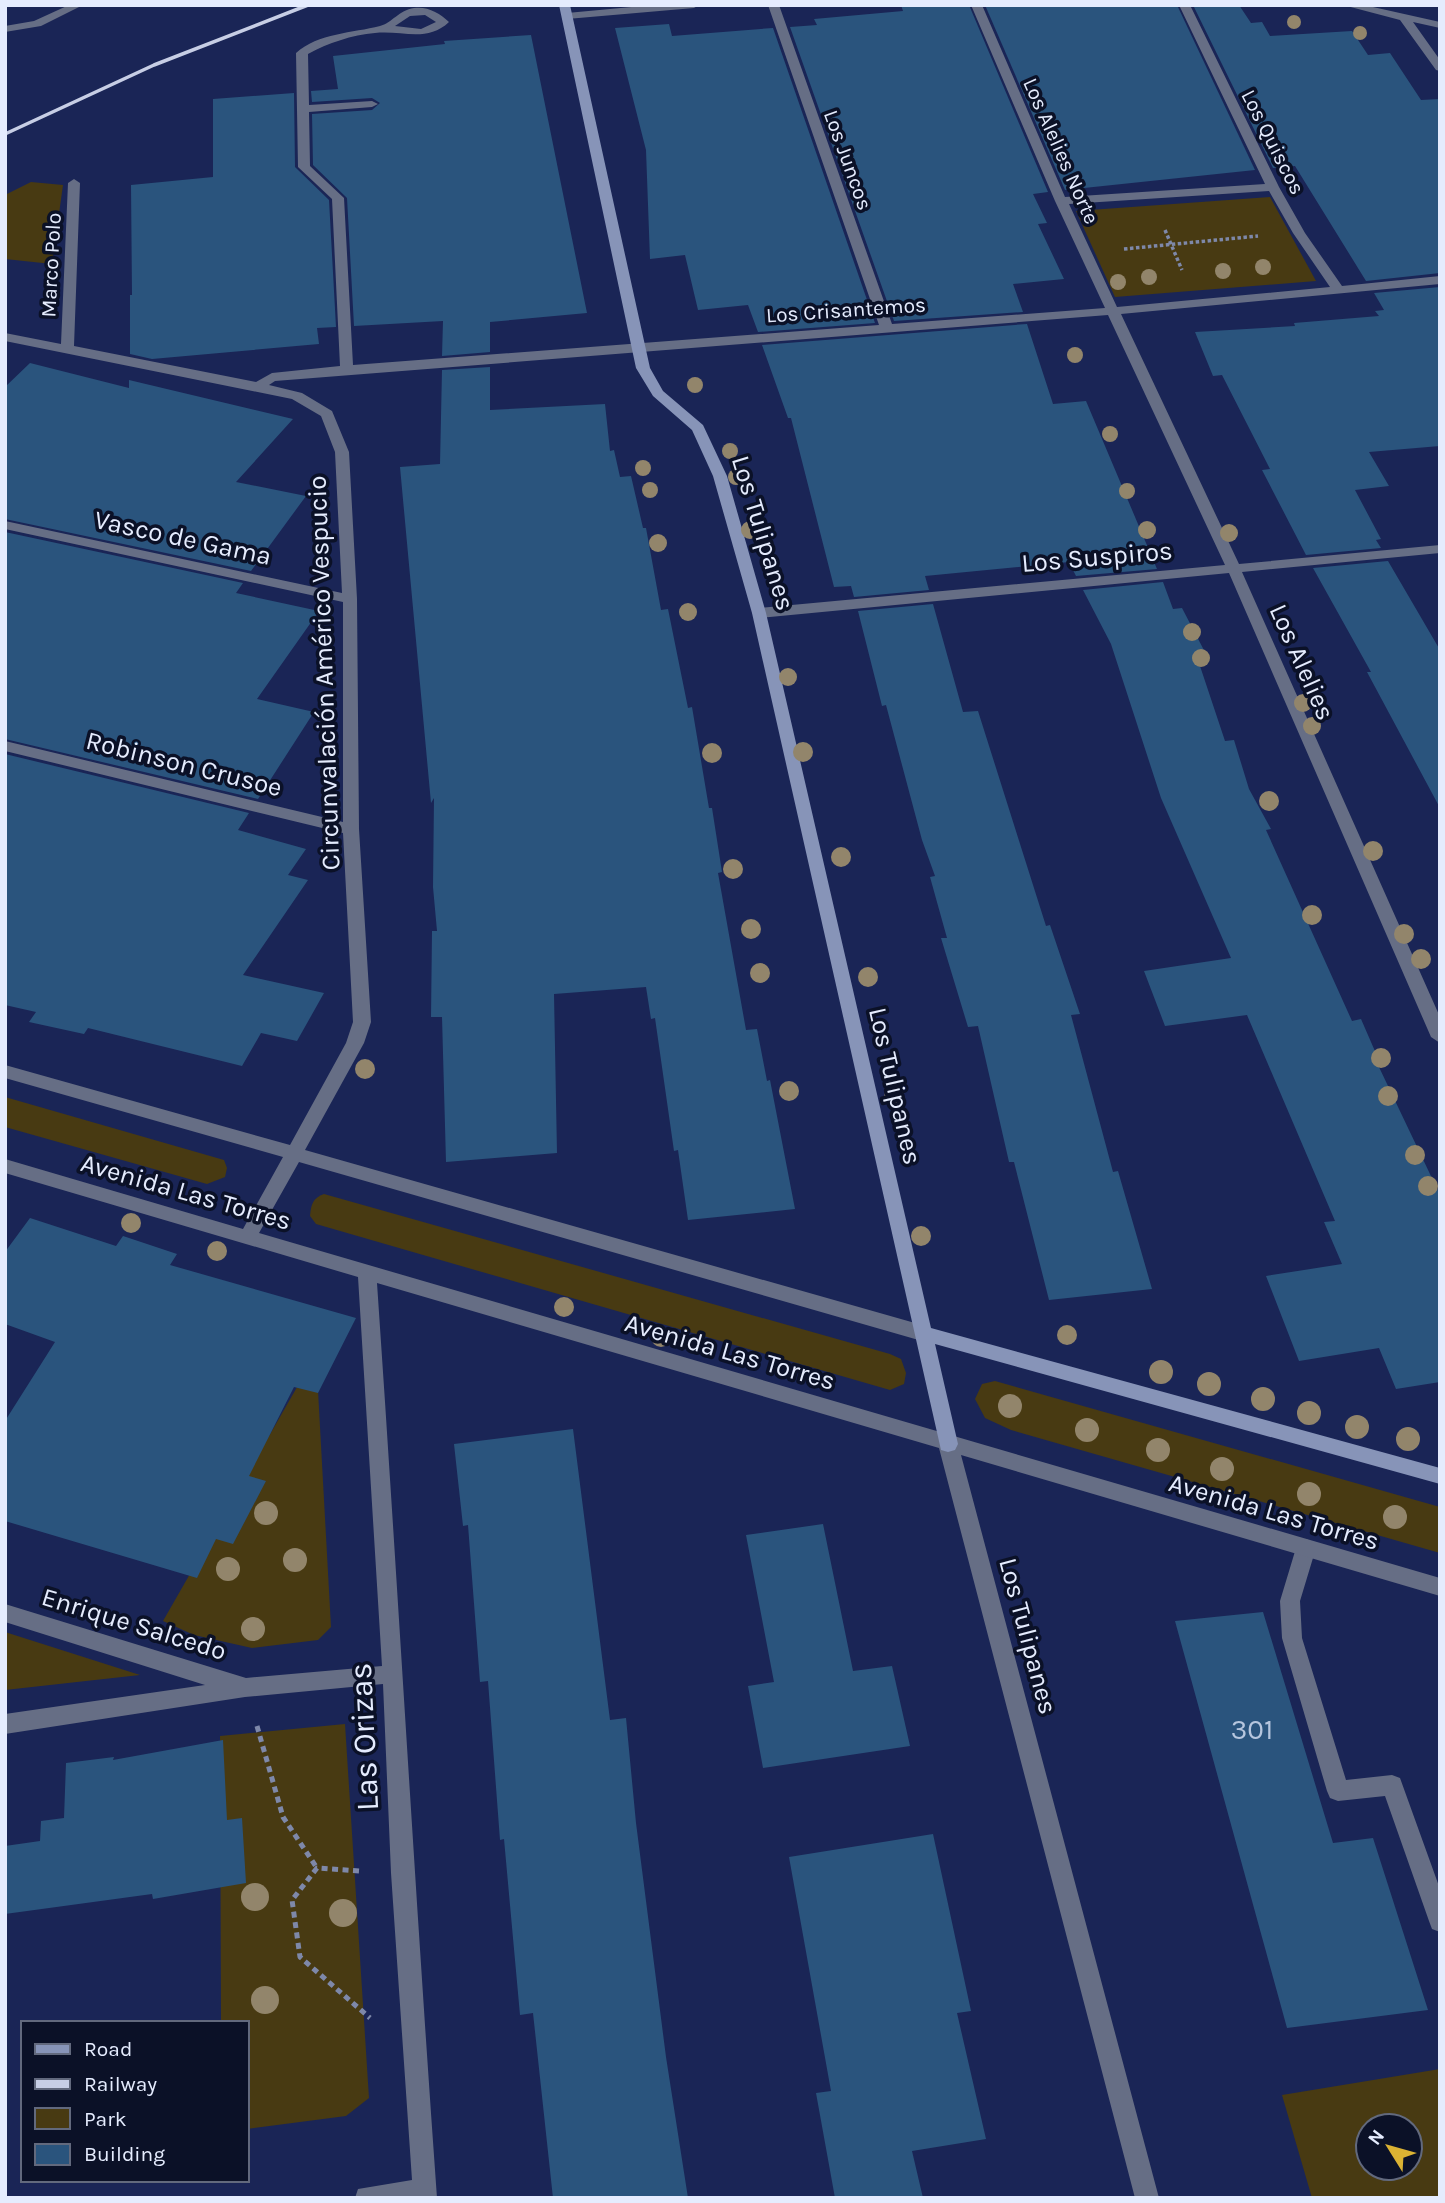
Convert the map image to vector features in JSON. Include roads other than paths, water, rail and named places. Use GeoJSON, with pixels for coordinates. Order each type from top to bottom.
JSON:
{"type":"FeatureCollection","features":[{"type":"Feature","properties":{"kind":"street"},"geometry":{"type":"LineString","coordinates":[[5,29],[37,24],[78,5]]}},
{"type":"Feature","properties":{"kind":"street"},"geometry":{"type":"LineString","coordinates":[[566,10],[694,5]]}},
{"type":"Feature","properties":{"kind":"street","name":"Los Juncos"},"geometry":{"type":"LineString","coordinates":[[773,5],[887,328]]}},
{"type":"Feature","properties":{"kind":"street","name":"Los Alelies Norte"},"geometry":{"type":"LineString","coordinates":[[976,5],[1061,201],[1113,311]]}},
{"type":"Feature","properties":{"kind":"street","name":"Los Quiscos"},"geometry":{"type":"LineString","coordinates":[[1184,5],[1273,187],[1299,233],[1338,289]]}},
{"type":"Feature","properties":{"kind":"street"},"geometry":{"type":"LineString","coordinates":[[1348,5],[1440,25]]}},
{"type":"Feature","properties":{"kind":"street","name":"Los Tulipanes"},"geometry":{"type":"LineString","coordinates":[[566,10],[637,348],[648,379],[658,393],[698,428],[704,439],[720,475],[759,613],[947,1444],[1147,2198]]}},
{"type":"Feature","properties":{"kind":"street"},"geometry":{"type":"LineString","coordinates":[[1403,16],[1440,68]]}},
{"type":"Feature","properties":{"kind":"street"},"geometry":{"type":"LineString","coordinates":[[347,369],[338,198],[304,167],[302,53],[317,43],[386,29]]}},
{"type":"Feature","properties":{"kind":"street"},"geometry":{"type":"LineString","coordinates":[[305,109],[372,104]]}},
{"type":"Feature","properties":{"kind":"street","name":"Marco Polo"},"geometry":{"type":"LineString","coordinates":[[66,349],[74,183]]}},
{"type":"Feature","properties":{"kind":"street"},"geometry":{"type":"LineString","coordinates":[[1061,201],[1273,187]]}},
{"type":"Feature","properties":{"kind":"street","name":"Los Crisantemos"},"geometry":{"type":"LineString","coordinates":[[258,386],[272,377],[347,369],[1113,311],[1440,280]]}},
{"type":"Feature","properties":{"kind":"street","name":"Los Alelies"},"geometry":{"type":"LineString","coordinates":[[1113,311],[1234,569],[1440,1037]]}},
{"type":"Feature","properties":{"kind":"street","name":"Circunvalación Américo Vespucio"},"geometry":{"type":"LineString","coordinates":[[5,337],[297,396],[327,414],[342,452],[350,599],[351,830],[362,1022],[355,1043],[248,1237]]}},
{"type":"Feature","properties":{"kind":"street","name":"Vasco de Gama"},"geometry":{"type":"LineString","coordinates":[[5,525],[350,599]]}},
{"type":"Feature","properties":{"kind":"street","name":"Los Suspiros"},"geometry":{"type":"LineString","coordinates":[[759,613],[1440,549]]}},
{"type":"Feature","properties":{"kind":"street","name":"Robinson Crusoe"},"geometry":{"type":"LineString","coordinates":[[5,746],[351,830]]}},
{"type":"Feature","properties":{"kind":"street"},"geometry":{"type":"LineString","coordinates":[[5,1071],[922,1333],[1440,1476]]}},
{"type":"Feature","properties":{"kind":"street","name":"Avenida Las Torres"},"geometry":{"type":"LineString","coordinates":[[5,1166],[1440,1587]]}},
{"type":"Feature","properties":{"kind":"street","name":"Las Orizas"},"geometry":{"type":"LineString","coordinates":[[367,1273],[393,1674],[402,1873],[425,2194]]}},
{"type":"Feature","properties":{"kind":"street"},"geometry":{"type":"LineString","coordinates":[[1306,1548],[1290,1601],[1292,1638],[1338,1791],[1392,1786],[1440,1920]]}},
{"type":"Feature","properties":{"kind":"street","name":"Enrique Salcedo"},"geometry":{"type":"LineString","coordinates":[[5,1613],[246,1688]]}},
{"type":"Feature","properties":{"kind":"street","name":"Enrique Salcedo"},"geometry":{"type":"LineString","coordinates":[[5,1724],[246,1688],[393,1674]]}},
{"type":"Feature","properties":{"kind":"street"},"geometry":{"type":"LineString","coordinates":[[367,2198],[425,2194]]}},
{"type":"Feature","properties":{"kind":"railway"},"geometry":{"type":"LineString","coordinates":[[5,134],[154,65],[308,5]]}}]}
